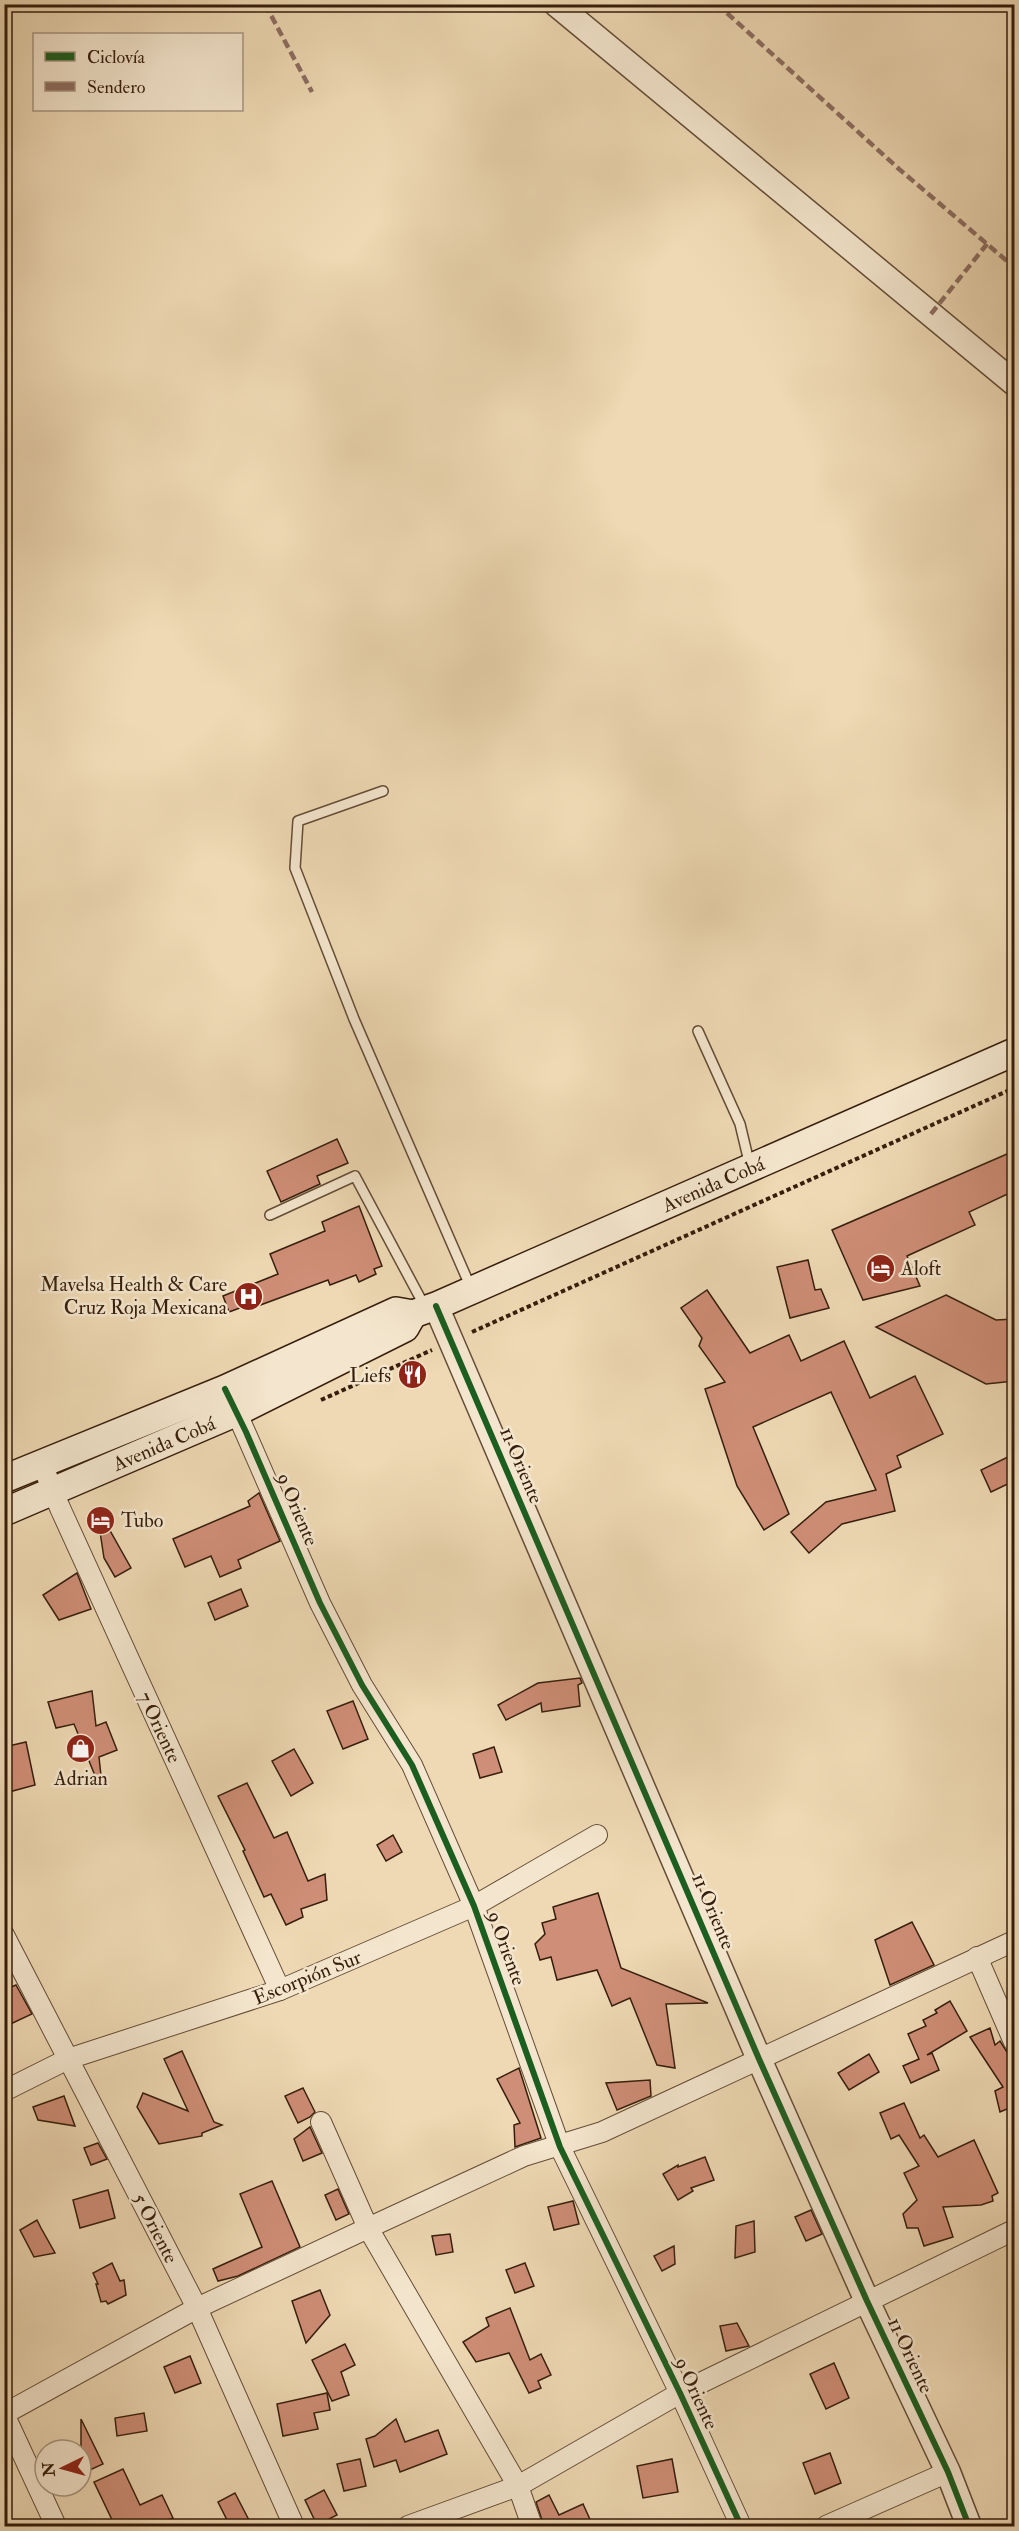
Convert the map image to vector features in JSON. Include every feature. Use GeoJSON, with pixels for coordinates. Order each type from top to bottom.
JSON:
{"type":"FeatureCollection","features":[{"type":"Feature","properties":{"kind":"main road","name":"Avenida Cobá"},"geometry":{"type":"LineString","coordinates":[[4,1512],[53,1491],[231,1400],[396,1311],[425,1310],[1014,1052]]}},
{"type":"Feature","properties":{"kind":"main road","name":"Avenida Cobá"},"geometry":{"type":"LineString","coordinates":[[4,1479],[41,1462],[231,1400]]}},
{"type":"Feature","properties":{"kind":"street"},"geometry":{"type":"LineString","coordinates":[[556,4],[1014,383]]}},
{"type":"Feature","properties":{"kind":"street","name":"11 Oriente"},"geometry":{"type":"LineString","coordinates":[[425,1310],[451,1342],[759,2059],[867,2301],[948,2472],[969,2526]]}},
{"type":"Feature","properties":{"kind":"street","name":"9 Oriente"},"geometry":{"type":"LineString","coordinates":[[231,1400],[320,1603],[362,1685],[412,1765],[474,1906],[560,2147],[680,2393],[741,2526]]}},
{"type":"Feature","properties":{"kind":"street","name":"7 Oriente"},"geometry":{"type":"LineString","coordinates":[[41,1462],[280,1990]]}},
{"type":"Feature","properties":{"kind":"street","name":"Escorpión Sur"},"geometry":{"type":"LineString","coordinates":[[4,2091],[68,2059],[280,1990],[474,1906],[597,1835]]}},
{"type":"Feature","properties":{"kind":"street","name":"5 Oriente"},"geometry":{"type":"LineString","coordinates":[[4,1935],[197,2308],[294,2526]]}},
{"type":"Feature","properties":{"kind":"street"},"geometry":{"type":"LineString","coordinates":[[56,2526],[4,2414],[197,2308],[525,2156],[560,2147],[602,2132],[1014,1941]]}},
{"type":"Feature","properties":{"kind":"street"},"geometry":{"type":"LineString","coordinates":[[977,1957],[1014,2042]]}},
{"type":"Feature","properties":{"kind":"street"},"geometry":{"type":"LineString","coordinates":[[321,2122],[368,2228],[518,2486],[532,2526]]}},
{"type":"Feature","properties":{"kind":"street"},"geometry":{"type":"LineString","coordinates":[[408,2526],[518,2486],[680,2393],[1014,2230]]}},
{"type":"Feature","properties":{"kind":"street"},"geometry":{"type":"LineString","coordinates":[[826,2526],[948,2472]]}},
{"type":"Feature","properties":{"kind":"lane"},"geometry":{"type":"LineString","coordinates":[[383,791],[298,821],[295,868],[354,1019],[472,1290]]}},
{"type":"Feature","properties":{"kind":"lane"},"geometry":{"type":"LineString","coordinates":[[698,1030],[740,1124],[750,1168]]}},
{"type":"Feature","properties":{"kind":"lane"},"geometry":{"type":"LineString","coordinates":[[270,1215],[355,1176],[425,1310]]}},
{"type":"Feature","properties":{"kind":"path"},"geometry":{"type":"LineString","coordinates":[[318,1401],[1014,1088]]}},
{"type":"Feature","properties":{"kind":"building"},"geometry":{"type":"Polygon","coordinates":[[[337,1139],[348,1163],[317,1176],[320,1184],[281,1202],[267,1171],[337,1139]]]}},
{"type":"Feature","properties":{"kind":"building"},"geometry":{"type":"Polygon","coordinates":[[[1014,1151],[1014,1191],[969,1212],[975,1225],[907,1256],[920,1286],[863,1300],[832,1230],[1014,1151]]]}},
{"type":"Feature","properties":{"kind":"building"},"geometry":{"type":"Polygon","coordinates":[[[359,1206],[382,1266],[374,1269],[376,1274],[359,1282],[356,1275],[330,1285],[328,1280],[247,1310],[245,1306],[229,1312],[223,1296],[278,1274],[270,1254],[325,1231],[322,1222],[359,1206]]]}},
{"type":"Feature","properties":{"kind":"building"},"geometry":{"type":"Polygon","coordinates":[[[808,1260],[815,1290],[821,1289],[829,1308],[790,1318],[777,1267],[808,1260]]]}},
{"type":"Feature","properties":{"kind":"building"},"geometry":{"type":"Polygon","coordinates":[[[707,1290],[750,1353],[789,1335],[801,1361],[844,1341],[870,1398],[915,1376],[943,1434],[897,1456],[901,1467],[886,1474],[895,1511],[842,1524],[809,1553],[791,1532],[826,1502],[876,1490],[831,1392],[753,1427],[789,1514],[764,1530],[737,1486],[705,1389],[725,1382],[699,1346],[702,1338],[681,1308],[707,1290]]]}},
{"type":"Feature","properties":{"kind":"building"},"geometry":{"type":"Polygon","coordinates":[[[946,1295],[996,1320],[1014,1319],[1014,1381],[986,1384],[876,1327],[946,1295]]]}},
{"type":"Feature","properties":{"kind":"building"},"geometry":{"type":"Polygon","coordinates":[[[1014,1454],[1014,1481],[991,1492],[981,1470],[1014,1454]]]}},
{"type":"Feature","properties":{"kind":"building"},"geometry":{"type":"Polygon","coordinates":[[[259,1493],[280,1541],[238,1560],[241,1568],[220,1577],[211,1556],[185,1567],[173,1539],[250,1506],[248,1501],[259,1493]]]}},
{"type":"Feature","properties":{"kind":"building"},"geometry":{"type":"Polygon","coordinates":[[[99,1511],[131,1568],[115,1577],[104,1558],[97,1512],[99,1511]]]}},
{"type":"Feature","properties":{"kind":"building"},"geometry":{"type":"Polygon","coordinates":[[[77,1573],[91,1609],[59,1620],[43,1595],[77,1573]]]}},
{"type":"Feature","properties":{"kind":"building"},"geometry":{"type":"Polygon","coordinates":[[[241,1589],[248,1606],[215,1620],[208,1603],[241,1589]]]}},
{"type":"Feature","properties":{"kind":"building"},"geometry":{"type":"Polygon","coordinates":[[[580,1678],[582,1683],[578,1685],[580,1706],[542,1712],[541,1703],[506,1720],[498,1705],[538,1683],[580,1678]]]}},
{"type":"Feature","properties":{"kind":"building"},"geometry":{"type":"Polygon","coordinates":[[[92,1691],[96,1726],[106,1722],[117,1750],[99,1757],[101,1776],[96,1778],[74,1724],[56,1728],[48,1702],[92,1691]]]}},
{"type":"Feature","properties":{"kind":"building"},"geometry":{"type":"Polygon","coordinates":[[[353,1701],[368,1739],[343,1749],[327,1711],[353,1701]]]}},
{"type":"Feature","properties":{"kind":"building"},"geometry":{"type":"Polygon","coordinates":[[[26,1742],[35,1785],[9,1792],[4,1777],[4,1747],[26,1742]]]}},
{"type":"Feature","properties":{"kind":"building"},"geometry":{"type":"Polygon","coordinates":[[[494,1747],[502,1772],[480,1778],[473,1754],[494,1747]]]}},
{"type":"Feature","properties":{"kind":"building"},"geometry":{"type":"Polygon","coordinates":[[[294,1749],[313,1783],[291,1796],[272,1761],[294,1749]]]}},
{"type":"Feature","properties":{"kind":"building"},"geometry":{"type":"Polygon","coordinates":[[[247,1783],[274,1838],[287,1832],[308,1881],[325,1874],[327,1900],[301,1909],[303,1917],[286,1925],[271,1894],[264,1897],[243,1851],[245,1850],[218,1796],[247,1783]]]}},
{"type":"Feature","properties":{"kind":"building"},"geometry":{"type":"Polygon","coordinates":[[[393,1835],[402,1852],[386,1861],[377,1845],[393,1835]]]}},
{"type":"Feature","properties":{"kind":"building"},"geometry":{"type":"Polygon","coordinates":[[[598,1893],[621,1968],[708,2003],[666,2004],[675,2068],[657,2065],[630,1998],[612,2006],[597,1970],[557,1980],[551,1957],[540,1960],[535,1944],[545,1934],[542,1923],[556,1919],[553,1907],[598,1893]]]}},
{"type":"Feature","properties":{"kind":"building"},"geometry":{"type":"Polygon","coordinates":[[[912,1922],[934,1965],[890,1985],[875,1940],[912,1922]]]}},
{"type":"Feature","properties":{"kind":"building"},"geometry":{"type":"Polygon","coordinates":[[[16,1985],[32,2014],[4,2027],[4,1990],[16,1985]]]}},
{"type":"Feature","properties":{"kind":"building"},"geometry":{"type":"Polygon","coordinates":[[[950,2001],[967,2031],[927,2055],[932,2053],[939,2070],[911,2083],[903,2066],[919,2059],[908,2034],[926,2026],[923,2020],[937,2013],[935,2010],[950,2001]]]}},
{"type":"Feature","properties":{"kind":"building"},"geometry":{"type":"Polygon","coordinates":[[[990,2028],[995,2045],[1000,2041],[1014,2063],[1014,2106],[1000,2112],[995,2091],[1003,2087],[970,2037],[990,2028]]]}},
{"type":"Feature","properties":{"kind":"building"},"geometry":{"type":"Polygon","coordinates":[[[182,2051],[214,2122],[222,2125],[202,2133],[202,2136],[159,2144],[137,2107],[143,2093],[188,2111],[164,2059],[182,2051]]]}},
{"type":"Feature","properties":{"kind":"building"},"geometry":{"type":"Polygon","coordinates":[[[869,2054],[879,2072],[849,2090],[838,2073],[869,2054]]]}},
{"type":"Feature","properties":{"kind":"building"},"geometry":{"type":"Polygon","coordinates":[[[519,2068],[541,2138],[515,2147],[514,2125],[520,2123],[497,2079],[519,2068]]]}},
{"type":"Feature","properties":{"kind":"building"},"geometry":{"type":"Polygon","coordinates":[[[650,2080],[651,2096],[617,2110],[606,2083],[650,2080]]]}},
{"type":"Feature","properties":{"kind":"building"},"geometry":{"type":"Polygon","coordinates":[[[303,2088],[315,2112],[298,2123],[285,2096],[303,2088]]]}},
{"type":"Feature","properties":{"kind":"building"},"geometry":{"type":"Polygon","coordinates":[[[64,2096],[75,2126],[38,2120],[33,2107],[64,2096]]]}},
{"type":"Feature","properties":{"kind":"building"},"geometry":{"type":"Polygon","coordinates":[[[904,2103],[920,2138],[924,2135],[938,2157],[974,2140],[998,2193],[992,2196],[993,2201],[981,2205],[943,2207],[953,2237],[924,2246],[918,2228],[907,2228],[903,2214],[917,2200],[904,2173],[919,2166],[899,2135],[891,2139],[880,2113],[904,2103]]]}},
{"type":"Feature","properties":{"kind":"building"},"geometry":{"type":"Polygon","coordinates":[[[310,2127],[322,2153],[303,2161],[294,2139],[310,2127]]]}},
{"type":"Feature","properties":{"kind":"building"},"geometry":{"type":"Polygon","coordinates":[[[98,2143],[107,2159],[91,2165],[84,2148],[98,2143]]]}},
{"type":"Feature","properties":{"kind":"building"},"geometry":{"type":"Polygon","coordinates":[[[705,2157],[714,2180],[691,2188],[693,2191],[678,2200],[663,2174],[678,2165],[678,2167],[705,2157]]]}},
{"type":"Feature","properties":{"kind":"building"},"geometry":{"type":"Polygon","coordinates":[[[272,2181],[300,2247],[238,2276],[218,2281],[213,2269],[262,2247],[240,2194],[272,2181]]]}},
{"type":"Feature","properties":{"kind":"building"},"geometry":{"type":"Polygon","coordinates":[[[338,2189],[349,2214],[336,2220],[325,2195],[338,2189]]]}},
{"type":"Feature","properties":{"kind":"building"},"geometry":{"type":"Polygon","coordinates":[[[108,2190],[115,2218],[80,2228],[73,2200],[108,2190]]]}},
{"type":"Feature","properties":{"kind":"building"},"geometry":{"type":"Polygon","coordinates":[[[573,2201],[579,2224],[554,2230],[548,2207],[573,2201]]]}},
{"type":"Feature","properties":{"kind":"building"},"geometry":{"type":"Polygon","coordinates":[[[811,2210],[822,2234],[806,2241],[795,2217],[811,2210]]]}},
{"type":"Feature","properties":{"kind":"building"},"geometry":{"type":"Polygon","coordinates":[[[37,2220],[55,2253],[34,2257],[20,2230],[37,2220]]]}},
{"type":"Feature","properties":{"kind":"building"},"geometry":{"type":"Polygon","coordinates":[[[754,2221],[755,2252],[735,2258],[736,2226],[754,2221]]]}},
{"type":"Feature","properties":{"kind":"building"},"geometry":{"type":"Polygon","coordinates":[[[450,2234],[453,2252],[436,2255],[432,2236],[450,2234]]]}},
{"type":"Feature","properties":{"kind":"building"},"geometry":{"type":"Polygon","coordinates":[[[674,2246],[675,2264],[662,2271],[654,2256],[674,2246]]]}},
{"type":"Feature","properties":{"kind":"building"},"geometry":{"type":"Polygon","coordinates":[[[112,2263],[120,2281],[124,2280],[126,2295],[108,2304],[106,2301],[101,2302],[96,2284],[98,2284],[93,2273],[112,2263]]]}},
{"type":"Feature","properties":{"kind":"building"},"geometry":{"type":"Polygon","coordinates":[[[525,2263],[534,2286],[515,2293],[506,2270],[525,2263]]]}},
{"type":"Feature","properties":{"kind":"building"},"geometry":{"type":"Polygon","coordinates":[[[320,2290],[330,2315],[306,2343],[292,2301],[320,2290]]]}},
{"type":"Feature","properties":{"kind":"building"},"geometry":{"type":"Polygon","coordinates":[[[510,2308],[530,2360],[541,2354],[551,2375],[538,2381],[541,2388],[529,2393],[509,2353],[476,2362],[463,2342],[489,2326],[486,2318],[510,2308]]]}},
{"type":"Feature","properties":{"kind":"building"},"geometry":{"type":"Polygon","coordinates":[[[737,2323],[749,2346],[726,2351],[720,2326],[737,2323]]]}},
{"type":"Feature","properties":{"kind":"building"},"geometry":{"type":"Polygon","coordinates":[[[345,2344],[355,2365],[341,2372],[349,2395],[332,2401],[312,2360],[345,2344]]]}},
{"type":"Feature","properties":{"kind":"building"},"geometry":{"type":"Polygon","coordinates":[[[190,2356],[201,2383],[175,2393],[164,2367],[190,2356]]]}},
{"type":"Feature","properties":{"kind":"building"},"geometry":{"type":"Polygon","coordinates":[[[834,2363],[849,2398],[826,2409],[810,2374],[834,2363]]]}},
{"type":"Feature","properties":{"kind":"building"},"geometry":{"type":"Polygon","coordinates":[[[327,2393],[330,2410],[314,2413],[318,2429],[283,2436],[277,2404],[327,2393]]]}},
{"type":"Feature","properties":{"kind":"building"},"geometry":{"type":"Polygon","coordinates":[[[144,2413],[147,2431],[117,2436],[115,2418],[144,2413]]]}},
{"type":"Feature","properties":{"kind":"building"},"geometry":{"type":"Polygon","coordinates":[[[81,2419],[90,2438],[81,2438],[81,2419]]]}},
{"type":"Feature","properties":{"kind":"building"},"geometry":{"type":"Polygon","coordinates":[[[396,2419],[405,2442],[438,2430],[447,2454],[400,2472],[396,2460],[374,2467],[366,2439],[375,2436],[396,2419]]]}},
{"type":"Feature","properties":{"kind":"building"},"geometry":{"type":"Polygon","coordinates":[[[93,2444],[103,2464],[93,2469],[93,2444]]]}},
{"type":"Feature","properties":{"kind":"building"},"geometry":{"type":"Polygon","coordinates":[[[830,2453],[841,2483],[815,2494],[803,2463],[830,2453]]]}},
{"type":"Feature","properties":{"kind":"building"},"geometry":{"type":"Polygon","coordinates":[[[360,2459],[366,2486],[344,2491],[337,2464],[360,2459]]]}},
{"type":"Feature","properties":{"kind":"building"},"geometry":{"type":"Polygon","coordinates":[[[672,2459],[678,2492],[643,2498],[637,2466],[672,2459]]]}},
{"type":"Feature","properties":{"kind":"building"},"geometry":{"type":"Polygon","coordinates":[[[123,2469],[140,2505],[162,2495],[173,2518],[152,2526],[115,2526],[94,2482],[123,2469]]]}},
{"type":"Feature","properties":{"kind":"building"},"geometry":{"type":"Polygon","coordinates":[[[324,2490],[337,2515],[317,2525],[305,2500],[324,2490]]]}},
{"type":"Feature","properties":{"kind":"building"},"geometry":{"type":"Polygon","coordinates":[[[235,2493],[252,2526],[230,2526],[218,2502],[235,2493]]]}},
{"type":"Feature","properties":{"kind":"building"},"geometry":{"type":"Polygon","coordinates":[[[549,2495],[559,2515],[583,2504],[593,2526],[544,2526],[536,2502],[549,2495]]]}},
{"type":"Feature","properties":{"kind":"marked path"},"geometry":{"type":"LineString","coordinates":[[265,4],[312,92]]}},
{"type":"Feature","properties":{"kind":"marked path"},"geometry":{"type":"LineString","coordinates":[[717,4],[899,169],[1014,267]]}},
{"type":"Feature","properties":{"kind":"marked path"},"geometry":{"type":"LineString","coordinates":[[931,314],[987,244]]}},
{"type":"Feature","properties":{"kind":"cycle path"},"geometry":{"type":"LineString","coordinates":[[436,1306],[759,2059],[867,2301],[948,2472],[969,2526]]}},
{"type":"Feature","properties":{"kind":"cycle path"},"geometry":{"type":"LineString","coordinates":[[225,1389],[320,1603],[362,1685],[412,1765],[474,1906],[560,2147],[680,2393],[741,2526]]}},
{"type":"Feature","properties":{"kind":"place","name":"Aloft"},"geometry":{"type":"Point","coordinates":[880,1268]}},
{"type":"Feature","properties":{"kind":"place","name":"Mavelsa Health & Care Cruz Roja Mexicana"},"geometry":{"type":"Point","coordinates":[248,1296]}},
{"type":"Feature","properties":{"kind":"place","name":"Liefs"},"geometry":{"type":"Point","coordinates":[412,1375]}},
{"type":"Feature","properties":{"kind":"place","name":"Tubo"},"geometry":{"type":"Point","coordinates":[100,1520]}},
{"type":"Feature","properties":{"kind":"place","name":"Adrian"},"geometry":{"type":"Point","coordinates":[81,1748]}}]}
